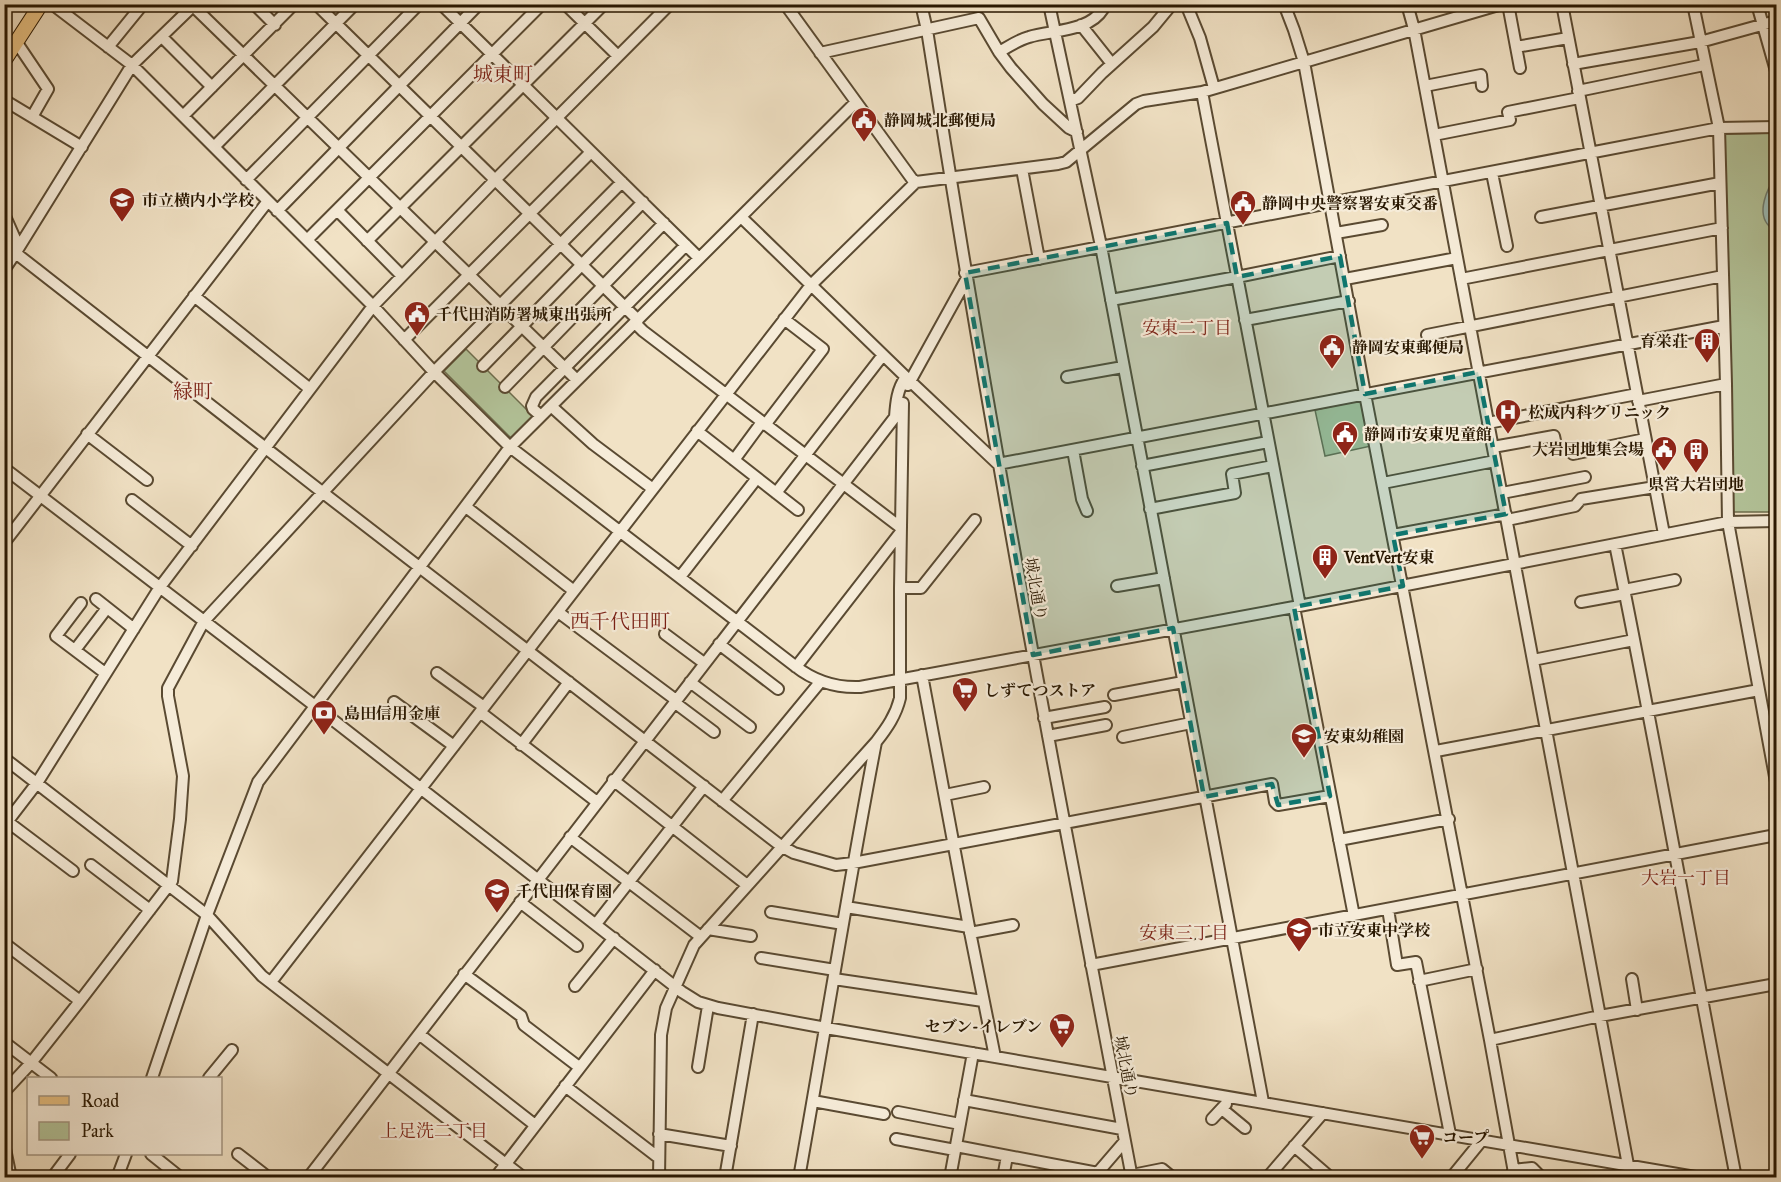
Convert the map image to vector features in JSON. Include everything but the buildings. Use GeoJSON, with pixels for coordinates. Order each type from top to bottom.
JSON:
{"type":"FeatureCollection","features":[{"type":"Feature","properties":{"kind":"main road"},"geometry":{"type":"LineString","coordinates":[[4,62],[41,4]]}},
{"type":"Feature","properties":{"kind":"street"},"geometry":{"type":"LineString","coordinates":[[52,4],[132,65],[510,447],[796,667],[808,676],[821,681],[846,687],[860,687],[1403,586],[1728,522],[1776,521]]}},
{"type":"Feature","properties":{"kind":"street"},"geometry":{"type":"LineString","coordinates":[[108,47],[142,4]]}},
{"type":"Feature","properties":{"kind":"street"},"geometry":{"type":"LineString","coordinates":[[254,4],[275,25]]}},
{"type":"Feature","properties":{"kind":"street"},"geometry":{"type":"LineString","coordinates":[[183,116],[294,4]]}},
{"type":"Feature","properties":{"kind":"street"},"geometry":{"type":"LineString","coordinates":[[316,4],[626,307],[637,322],[900,530]]}},
{"type":"Feature","properties":{"kind":"street"},"geometry":{"type":"LineString","coordinates":[[214,147],[355,4]]}},
{"type":"Feature","properties":{"kind":"street"},"geometry":{"type":"LineString","coordinates":[[246,180],[419,4]]}},
{"type":"Feature","properties":{"kind":"street"},"geometry":{"type":"LineString","coordinates":[[441,4],[699,258]]}},
{"type":"Feature","properties":{"kind":"street"},"geometry":{"type":"LineString","coordinates":[[277,211],[479,4]]}},
{"type":"Feature","properties":{"kind":"street"},"geometry":{"type":"LineString","coordinates":[[307,240],[542,4]]}},
{"type":"Feature","properties":{"kind":"street"},"geometry":{"type":"LineString","coordinates":[[565,4],[618,56]]}},
{"type":"Feature","properties":{"kind":"street"},"geometry":{"type":"LineString","coordinates":[[367,241],[604,4]]}},
{"type":"Feature","properties":{"kind":"street"},"geometry":{"type":"LineString","coordinates":[[73,871],[6,824],[37,783],[160,587],[373,306],[670,4]]}},
{"type":"Feature","properties":{"kind":"street"},"geometry":{"type":"LineString","coordinates":[[785,4],[855,103],[916,182]]}},
{"type":"Feature","properties":{"kind":"street","name":"城北通り"},"geometry":{"type":"LineString","coordinates":[[921,4],[998,464],[1132,1176]]}},
{"type":"Feature","properties":{"kind":"street"},"geometry":{"type":"LineString","coordinates":[[1049,4],[1101,246],[1263,1102]]}},
{"type":"Feature","properties":{"kind":"street"},"geometry":{"type":"LineString","coordinates":[[999,52],[1027,37],[1081,26],[1099,16],[1103,9],[1102,4]]}},
{"type":"Feature","properties":{"kind":"street"},"geometry":{"type":"LineString","coordinates":[[1155,4],[1164,14]]}},
{"type":"Feature","properties":{"kind":"street"},"geometry":{"type":"LineString","coordinates":[[1070,101],[1078,98],[1153,27],[1172,4]]}},
{"type":"Feature","properties":{"kind":"street"},"geometry":{"type":"LineString","coordinates":[[1186,4],[1200,39],[1214,88]]}},
{"type":"Feature","properties":{"kind":"street"},"geometry":{"type":"LineString","coordinates":[[1284,4],[1304,62],[1365,394],[1491,1040],[1514,1174],[1532,1168]]}},
{"type":"Feature","properties":{"kind":"street"},"geometry":{"type":"LineString","coordinates":[[1407,4],[1425,86],[1628,1165]]}},
{"type":"Feature","properties":{"kind":"street"},"geometry":{"type":"LineString","coordinates":[[271,982],[811,285],[916,182],[1065,162],[1136,104],[1144,101],[1202,92],[1502,4]]}},
{"type":"Feature","properties":{"kind":"street"},"geometry":{"type":"LineString","coordinates":[[1508,4],[1520,68]]}},
{"type":"Feature","properties":{"kind":"street"},"geometry":{"type":"LineString","coordinates":[[1562,4],[1664,534]]}},
{"type":"Feature","properties":{"kind":"street"},"geometry":{"type":"LineString","coordinates":[[1693,4],[1719,128],[1728,522],[1776,782]]}},
{"type":"Feature","properties":{"kind":"street"},"geometry":{"type":"LineString","coordinates":[[1757,4],[1776,71]]}},
{"type":"Feature","properties":{"kind":"street"},"geometry":{"type":"LineString","coordinates":[[4,270],[132,65],[194,5],[274,86],[577,380]]}},
{"type":"Feature","properties":{"kind":"street"},"geometry":{"type":"LineString","coordinates":[[820,53],[979,18],[1011,68],[1043,104],[1069,128],[1077,132]]}},
{"type":"Feature","properties":{"kind":"street"},"geometry":{"type":"LineString","coordinates":[[1573,64],[1700,42],[1776,21]]}},
{"type":"Feature","properties":{"kind":"street"},"geometry":{"type":"LineString","coordinates":[[1081,26],[1112,64]]}},
{"type":"Feature","properties":{"kind":"street"},"geometry":{"type":"LineString","coordinates":[[162,37],[212,87]]}},
{"type":"Feature","properties":{"kind":"street"},"geometry":{"type":"LineString","coordinates":[[1516,47],[1568,38]]}},
{"type":"Feature","properties":{"kind":"street"},"geometry":{"type":"LineString","coordinates":[[16,43],[48,89],[32,117]]}},
{"type":"Feature","properties":{"kind":"street"},"geometry":{"type":"LineString","coordinates":[[1434,135],[1510,120],[1508,112],[1704,64]]}},
{"type":"Feature","properties":{"kind":"street"},"geometry":{"type":"LineString","coordinates":[[1425,86],[1480,75],[1482,86]]}},
{"type":"Feature","properties":{"kind":"street"},"geometry":{"type":"LineString","coordinates":[[1202,92],[1273,466],[1330,796],[1354,916]]}},
{"type":"Feature","properties":{"kind":"street"},"geometry":{"type":"LineString","coordinates":[[4,100],[82,147]]}},
{"type":"Feature","properties":{"kind":"street"},"geometry":{"type":"LineString","coordinates":[[152,1077],[207,915],[258,782],[510,447],[855,103]]}},
{"type":"Feature","properties":{"kind":"street"},"geometry":{"type":"LineString","coordinates":[[659,1178],[661,1035],[666,1008],[694,945],[876,742],[897,711],[900,698],[903,406],[908,379],[966,276],[1101,246],[1719,128],[1776,127]]}},
{"type":"Feature","properties":{"kind":"street"},"geometry":{"type":"LineString","coordinates":[[404,340],[591,152]]}},
{"type":"Feature","properties":{"kind":"street"},"geometry":{"type":"LineString","coordinates":[[1022,169],[1039,259]]}},
{"type":"Feature","properties":{"kind":"street"},"geometry":{"type":"LineString","coordinates":[[1492,173],[1506,246]]}},
{"type":"Feature","properties":{"kind":"street"},"geometry":{"type":"LineString","coordinates":[[4,1092],[31,1063],[172,881],[183,776],[168,688],[204,621],[434,372],[622,182]]}},
{"type":"Feature","properties":{"kind":"street"},"geometry":{"type":"LineString","coordinates":[[1541,217],[1720,183]]}},
{"type":"Feature","properties":{"kind":"street"},"geometry":{"type":"LineString","coordinates":[[4,543],[268,201]]}},
{"type":"Feature","properties":{"kind":"street"},"geometry":{"type":"LineString","coordinates":[[483,366],[643,202]]}},
{"type":"Feature","properties":{"kind":"street"},"geometry":{"type":"LineString","coordinates":[[337,210],[402,276]]}},
{"type":"Feature","properties":{"kind":"street"},"geometry":{"type":"LineString","coordinates":[[4,214],[16,241],[16,252]]}},
{"type":"Feature","properties":{"kind":"street"},"geometry":{"type":"LineString","coordinates":[[741,217],[998,464],[1724,326]]}},
{"type":"Feature","properties":{"kind":"street"},"geometry":{"type":"LineString","coordinates":[[505,387],[664,224]]}},
{"type":"Feature","properties":{"kind":"street"},"geometry":{"type":"LineString","coordinates":[[1336,233],[1382,225]]}},
{"type":"Feature","properties":{"kind":"street"},"geometry":{"type":"LineString","coordinates":[[1461,279],[1722,228]]}},
{"type":"Feature","properties":{"kind":"street"},"geometry":{"type":"LineString","coordinates":[[4,244],[644,741],[781,846],[794,853],[836,865],[853,863],[1272,784],[1275,802],[1278,805],[1330,796]]}},
{"type":"Feature","properties":{"kind":"street"},"geometry":{"type":"LineString","coordinates":[[541,416],[533,409],[533,401],[686,245]]}},
{"type":"Feature","properties":{"kind":"street"},"geometry":{"type":"LineString","coordinates":[[1111,300],[1340,256]]}},
{"type":"Feature","properties":{"kind":"street"},"geometry":{"type":"LineString","coordinates":[[1345,279],[1457,258]]}},
{"type":"Feature","properties":{"kind":"street"},"geometry":{"type":"LineString","coordinates":[[1427,335],[1723,276]]}},
{"type":"Feature","properties":{"kind":"street"},"geometry":{"type":"LineString","coordinates":[[194,296],[310,389]]}},
{"type":"Feature","properties":{"kind":"street"},"geometry":{"type":"LineString","coordinates":[[1245,320],[1348,301]]}},
{"type":"Feature","properties":{"kind":"street"},"geometry":{"type":"LineString","coordinates":[[734,460],[823,349],[784,319]]}},
{"type":"Feature","properties":{"kind":"street"},"geometry":{"type":"LineString","coordinates":[[776,493],[883,355]]}},
{"type":"Feature","properties":{"kind":"street"},"geometry":{"type":"LineString","coordinates":[[1066,377],[1123,367]]}},
{"type":"Feature","properties":{"kind":"street"},"geometry":{"type":"LineString","coordinates":[[308,1178],[895,417],[896,401],[901,384],[908,379]]}},
{"type":"Feature","properties":{"kind":"street"},"geometry":{"type":"LineString","coordinates":[[1488,423],[1726,384]]}},
{"type":"Feature","properties":{"kind":"street"},"geometry":{"type":"LineString","coordinates":[[551,406],[593,444],[653,489]]}},
{"type":"Feature","properties":{"kind":"street"},"geometry":{"type":"LineString","coordinates":[[698,431],[798,510]]}},
{"type":"Feature","properties":{"kind":"street"},"geometry":{"type":"LineString","coordinates":[[87,434],[147,480]]}},
{"type":"Feature","properties":{"kind":"street"},"geometry":{"type":"LineString","coordinates":[[1493,447],[1554,435],[1557,450]]}},
{"type":"Feature","properties":{"kind":"street"},"geometry":{"type":"LineString","coordinates":[[1573,454],[1646,439]]}},
{"type":"Feature","properties":{"kind":"street"},"geometry":{"type":"LineString","coordinates":[[1142,466],[1268,442]]}},
{"type":"Feature","properties":{"kind":"street"},"geometry":{"type":"LineString","coordinates":[[1073,450],[1082,499],[1087,512]]}},
{"type":"Feature","properties":{"kind":"street"},"geometry":{"type":"LineString","coordinates":[[1383,483],[1496,461]]}},
{"type":"Feature","properties":{"kind":"street"},"geometry":{"type":"LineString","coordinates":[[1150,509],[1235,493],[1232,474],[1273,466]]}},
{"type":"Feature","properties":{"kind":"street"},"geometry":{"type":"LineString","coordinates":[[4,468],[422,788],[688,996],[708,1006],[1701,1178]]}},
{"type":"Feature","properties":{"kind":"street"},"geometry":{"type":"LineString","coordinates":[[1502,493],[1585,477]]}},
{"type":"Feature","properties":{"kind":"street"},"geometry":{"type":"LineString","coordinates":[[680,577],[757,478]]}},
{"type":"Feature","properties":{"kind":"street"},"geometry":{"type":"LineString","coordinates":[[1393,535],[1575,506],[1581,499],[1655,487]]}},
{"type":"Feature","properties":{"kind":"street"},"geometry":{"type":"LineString","coordinates":[[132,500],[192,546]]}},
{"type":"Feature","properties":{"kind":"street"},"geometry":{"type":"LineString","coordinates":[[466,507],[574,591]]}},
{"type":"Feature","properties":{"kind":"street"},"geometry":{"type":"LineString","coordinates":[[900,588],[921,588],[975,520]]}},
{"type":"Feature","properties":{"kind":"street"},"geometry":{"type":"LineString","coordinates":[[796,667],[900,530]]}},
{"type":"Feature","properties":{"kind":"street"},"geometry":{"type":"LineString","coordinates":[[1615,544],[1736,1178]]}},
{"type":"Feature","properties":{"kind":"street"},"geometry":{"type":"LineString","coordinates":[[1117,586],[1164,578]]}},
{"type":"Feature","properties":{"kind":"street"},"geometry":{"type":"LineString","coordinates":[[1581,602],[1675,580]]}},
{"type":"Feature","properties":{"kind":"street"},"geometry":{"type":"LineString","coordinates":[[96,598],[134,628]]}},
{"type":"Feature","properties":{"kind":"street"},"geometry":{"type":"LineString","coordinates":[[81,603],[56,636],[105,673]]}},
{"type":"Feature","properties":{"kind":"street"},"geometry":{"type":"LineString","coordinates":[[75,650],[107,608]]}},
{"type":"Feature","properties":{"kind":"street"},"geometry":{"type":"LineString","coordinates":[[558,612],[714,732]]}},
{"type":"Feature","properties":{"kind":"street"},"geometry":{"type":"LineString","coordinates":[[665,634],[704,663]]}},
{"type":"Feature","properties":{"kind":"street"},"geometry":{"type":"LineString","coordinates":[[1533,660],[1634,640]]}},
{"type":"Feature","properties":{"kind":"street"},"geometry":{"type":"LineString","coordinates":[[719,644],[778,689]]}},
{"type":"Feature","properties":{"kind":"street"},"geometry":{"type":"LineString","coordinates":[[437,673],[482,709],[521,745],[597,802]]}},
{"type":"Feature","properties":{"kind":"street"},"geometry":{"type":"LineString","coordinates":[[922,675],[969,930],[995,1056]]}},
{"type":"Feature","properties":{"kind":"street"},"geometry":{"type":"LineString","coordinates":[[690,681],[750,727]]}},
{"type":"Feature","properties":{"kind":"street"},"geometry":{"type":"LineString","coordinates":[[722,801],[821,681]]}},
{"type":"Feature","properties":{"kind":"street"},"geometry":{"type":"LineString","coordinates":[[521,745],[569,682]]}},
{"type":"Feature","properties":{"kind":"street"},"geometry":{"type":"LineString","coordinates":[[1113,694],[1183,682]]}},
{"type":"Feature","properties":{"kind":"street"},"geometry":{"type":"LineString","coordinates":[[1436,751],[1759,690]]}},
{"type":"Feature","properties":{"kind":"street"},"geometry":{"type":"LineString","coordinates":[[394,702],[454,746]]}},
{"type":"Feature","properties":{"kind":"street"},"geometry":{"type":"LineString","coordinates":[[1044,718],[1105,707]]}},
{"type":"Feature","properties":{"kind":"street"},"geometry":{"type":"LineString","coordinates":[[1123,737],[1191,723]]}},
{"type":"Feature","properties":{"kind":"street"},"geometry":{"type":"LineString","coordinates":[[1048,736],[1106,725]]}},
{"type":"Feature","properties":{"kind":"street"},"geometry":{"type":"LineString","coordinates":[[799,1178],[876,742]]}},
{"type":"Feature","properties":{"kind":"street"},"geometry":{"type":"LineString","coordinates":[[4,758],[207,915],[262,976],[524,1178]]}},
{"type":"Feature","properties":{"kind":"street"},"geometry":{"type":"LineString","coordinates":[[613,780],[747,885]]}},
{"type":"Feature","properties":{"kind":"street"},"geometry":{"type":"LineString","coordinates":[[596,924],[704,786]]}},
{"type":"Feature","properties":{"kind":"street"},"geometry":{"type":"LineString","coordinates":[[945,795],[984,788]]}},
{"type":"Feature","properties":{"kind":"street"},"geometry":{"type":"LineString","coordinates":[[1339,840],[1449,819]]}},
{"type":"Feature","properties":{"kind":"street"},"geometry":{"type":"LineString","coordinates":[[1091,965],[1776,835]]}},
{"type":"Feature","properties":{"kind":"street"},"geometry":{"type":"LineString","coordinates":[[570,837],[628,882],[704,933],[751,936]]}},
{"type":"Feature","properties":{"kind":"street"},"geometry":{"type":"LineString","coordinates":[[91,865],[150,910]]}},
{"type":"Feature","properties":{"kind":"street"},"geometry":{"type":"LineString","coordinates":[[520,902],[577,946]]}},
{"type":"Feature","properties":{"kind":"street"},"geometry":{"type":"LineString","coordinates":[[846,907],[969,930],[1013,925]]}},
{"type":"Feature","properties":{"kind":"street"},"geometry":{"type":"LineString","coordinates":[[1388,909],[1397,965],[1416,962],[1450,1134]]}},
{"type":"Feature","properties":{"kind":"street"},"geometry":{"type":"LineString","coordinates":[[771,912],[843,924]]}},
{"type":"Feature","properties":{"kind":"street"},"geometry":{"type":"LineString","coordinates":[[575,986],[614,938]]}},
{"type":"Feature","properties":{"kind":"street"},"geometry":{"type":"LineString","coordinates":[[4,943],[80,1001]]}},
{"type":"Feature","properties":{"kind":"street"},"geometry":{"type":"LineString","coordinates":[[761,958],[984,1001]]}},
{"type":"Feature","properties":{"kind":"street"},"geometry":{"type":"LineString","coordinates":[[1419,981],[1477,969]]}},
{"type":"Feature","properties":{"kind":"street"},"geometry":{"type":"LineString","coordinates":[[495,1178],[655,970]]}},
{"type":"Feature","properties":{"kind":"street"},"geometry":{"type":"LineString","coordinates":[[464,974],[521,1016],[524,1025],[579,1067]]}},
{"type":"Feature","properties":{"kind":"street"},"geometry":{"type":"LineString","coordinates":[[1632,980],[1637,1010]]}},
{"type":"Feature","properties":{"kind":"street"},"geometry":{"type":"LineString","coordinates":[[1491,1040],[1600,1016],[1776,984]]}},
{"type":"Feature","properties":{"kind":"street"},"geometry":{"type":"LineString","coordinates":[[698,1067],[708,1006]]}},
{"type":"Feature","properties":{"kind":"street"},"geometry":{"type":"LineString","coordinates":[[725,1178],[753,1014]]}},
{"type":"Feature","properties":{"kind":"street"},"geometry":{"type":"LineString","coordinates":[[419,1034],[535,1125]]}},
{"type":"Feature","properties":{"kind":"street"},"geometry":{"type":"LineString","coordinates":[[4,1042],[50,1077]]}},
{"type":"Feature","properties":{"kind":"street"},"geometry":{"type":"LineString","coordinates":[[210,1077],[232,1050]]}},
{"type":"Feature","properties":{"kind":"street"},"geometry":{"type":"LineString","coordinates":[[950,1178],[973,1053]]}},
{"type":"Feature","properties":{"kind":"street"},"geometry":{"type":"LineString","coordinates":[[565,1086],[659,1158]]}},
{"type":"Feature","properties":{"kind":"street"},"geometry":{"type":"LineString","coordinates":[[1212,1119],[1232,1097]]}},
{"type":"Feature","properties":{"kind":"street"},"geometry":{"type":"LineString","coordinates":[[964,1100],[1122,1129]]}},
{"type":"Feature","properties":{"kind":"street"},"geometry":{"type":"LineString","coordinates":[[813,1101],[884,1114]]}},
{"type":"Feature","properties":{"kind":"street"},"geometry":{"type":"LineString","coordinates":[[1222,1109],[1245,1128]]}},
{"type":"Feature","properties":{"kind":"street"},"geometry":{"type":"LineString","coordinates":[[898,1112],[960,1124]]}},
{"type":"Feature","properties":{"kind":"street"},"geometry":{"type":"LineString","coordinates":[[1267,1178],[1323,1113]]}},
{"type":"Feature","properties":{"kind":"street"},"geometry":{"type":"LineString","coordinates":[[659,1134],[731,1146]]}},
{"type":"Feature","properties":{"kind":"street"},"geometry":{"type":"LineString","coordinates":[[896,1139],[1007,1156],[1096,1175],[1125,1141]]}},
{"type":"Feature","properties":{"kind":"street"},"geometry":{"type":"LineString","coordinates":[[1451,1178],[1482,1140]]}},
{"type":"Feature","properties":{"kind":"street"},"geometry":{"type":"LineString","coordinates":[[4,1144],[11,1178]]}},
{"type":"Feature","properties":{"kind":"street"},"geometry":{"type":"LineString","coordinates":[[1294,1146],[1331,1178]]}},
{"type":"Feature","properties":{"kind":"street"},"geometry":{"type":"LineString","coordinates":[[1532,1168],[1538,1150]]}},
{"type":"Feature","properties":{"kind":"street"},"geometry":{"type":"LineString","coordinates":[[238,1154],[269,1178]]}},
{"type":"Feature","properties":{"kind":"street"},"geometry":{"type":"LineString","coordinates":[[51,1178],[66,1155]]}},
{"type":"Feature","properties":{"kind":"street"},"geometry":{"type":"LineString","coordinates":[[117,1178],[126,1155]]}},
{"type":"Feature","properties":{"kind":"street"},"geometry":{"type":"LineString","coordinates":[[152,1155],[181,1178]]}},
{"type":"Feature","properties":{"kind":"street"},"geometry":{"type":"LineString","coordinates":[[1003,1178],[1007,1156]]}},
{"type":"Feature","properties":{"kind":"street"},"geometry":{"type":"LineString","coordinates":[[1532,1168],[1542,1178]]}},
{"type":"Feature","properties":{"kind":"street"},"geometry":{"type":"LineString","coordinates":[[1132,1176],[1162,1169],[1173,1178]]}},
{"type":"Feature","properties":{"kind":"highlighted area"},"geometry":{"type":"Polygon","coordinates":[[[1227,223],[1237,277],[1340,256],[1365,394],[1478,372],[1506,514],[1393,535],[1403,586],[1294,607],[1330,796],[1278,805],[1272,784],[1204,797],[1173,628],[1033,655],[965,273],[1227,223]]]}},
{"type":"Feature","properties":{"kind":"green space"},"geometry":{"type":"Polygon","coordinates":[[[1776,133],[1776,512],[1733,512],[1722,134],[1776,133]]]}},
{"type":"Feature","properties":{"kind":"green space"},"geometry":{"type":"Polygon","coordinates":[[[466,349],[534,417],[512,439],[444,371],[466,349]]]}},
{"type":"Feature","properties":{"kind":"green space"},"geometry":{"type":"Polygon","coordinates":[[[1361,400],[1371,446],[1325,456],[1315,410],[1361,400]]]}},
{"type":"Feature","properties":{"kind":"water"},"geometry":{"type":"Polygon","coordinates":[[[1776,177],[1776,232],[1765,221],[1763,208],[1766,194],[1776,177]]]}},
{"type":"Feature","properties":{"kind":"place","name":"静岡城北郵便局"},"geometry":{"type":"Point","coordinates":[864,143]}},
{"type":"Feature","properties":{"kind":"place","name":"市立横内小学校"},"geometry":{"type":"Point","coordinates":[122,223]}},
{"type":"Feature","properties":{"kind":"place","name":"静岡中央警察署安東交番"},"geometry":{"type":"Point","coordinates":[1243,226]}},
{"type":"Feature","properties":{"kind":"place","name":"千代田消防署城東出張所"},"geometry":{"type":"Point","coordinates":[417,337]}},
{"type":"Feature","properties":{"kind":"place","name":"育栄荘"},"geometry":{"type":"Point","coordinates":[1707,364]}},
{"type":"Feature","properties":{"kind":"place","name":"静岡安東郵便局"},"geometry":{"type":"Point","coordinates":[1332,370]}},
{"type":"Feature","properties":{"kind":"place","name":"松成内科クリニック"},"geometry":{"type":"Point","coordinates":[1508,435]}},
{"type":"Feature","properties":{"kind":"place","name":"静岡市安東児童館"},"geometry":{"type":"Point","coordinates":[1345,457]}},
{"type":"Feature","properties":{"kind":"place","name":"大岩団地集会場"},"geometry":{"type":"Point","coordinates":[1664,472]}},
{"type":"Feature","properties":{"kind":"place","name":"県営大岩団地"},"geometry":{"type":"Point","coordinates":[1696,474]}},
{"type":"Feature","properties":{"kind":"place","name":"VentVert安東"},"geometry":{"type":"Point","coordinates":[1325,580]}},
{"type":"Feature","properties":{"kind":"place","name":"しずてつストア"},"geometry":{"type":"Point","coordinates":[965,713]}},
{"type":"Feature","properties":{"kind":"place","name":"島田信用金庫"},"geometry":{"type":"Point","coordinates":[324,736]}},
{"type":"Feature","properties":{"kind":"place","name":"安東幼稚園"},"geometry":{"type":"Point","coordinates":[1304,759]}},
{"type":"Feature","properties":{"kind":"place","name":"千代田保育園"},"geometry":{"type":"Point","coordinates":[497,914]}},
{"type":"Feature","properties":{"kind":"place","name":"市立安東中学校"},"geometry":{"type":"Point","coordinates":[1299,953]}},
{"type":"Feature","properties":{"kind":"place","name":"セブン-イレブン"},"geometry":{"type":"Point","coordinates":[1062,1049]}},
{"type":"Feature","properties":{"kind":"place","name":"コープ"},"geometry":{"type":"Point","coordinates":[1422,1160]}},
{"type":"Feature","properties":{"kind":"district","name":"城東町"},"geometry":{"type":"Point","coordinates":[503,74]}},
{"type":"Feature","properties":{"kind":"district","name":"安東二丁目"},"geometry":{"type":"Point","coordinates":[1187,328]}},
{"type":"Feature","properties":{"kind":"district","name":"緑町"},"geometry":{"type":"Point","coordinates":[193,391]}},
{"type":"Feature","properties":{"kind":"district","name":"西千代田町"},"geometry":{"type":"Point","coordinates":[620,621]}},
{"type":"Feature","properties":{"kind":"district","name":"大岩一丁目"},"geometry":{"type":"Point","coordinates":[1686,878]}},
{"type":"Feature","properties":{"kind":"district","name":"安東三丁目"},"geometry":{"type":"Point","coordinates":[1184,933]}},
{"type":"Feature","properties":{"kind":"district","name":"上足洗二丁目"},"geometry":{"type":"Point","coordinates":[434,1131]}}]}
